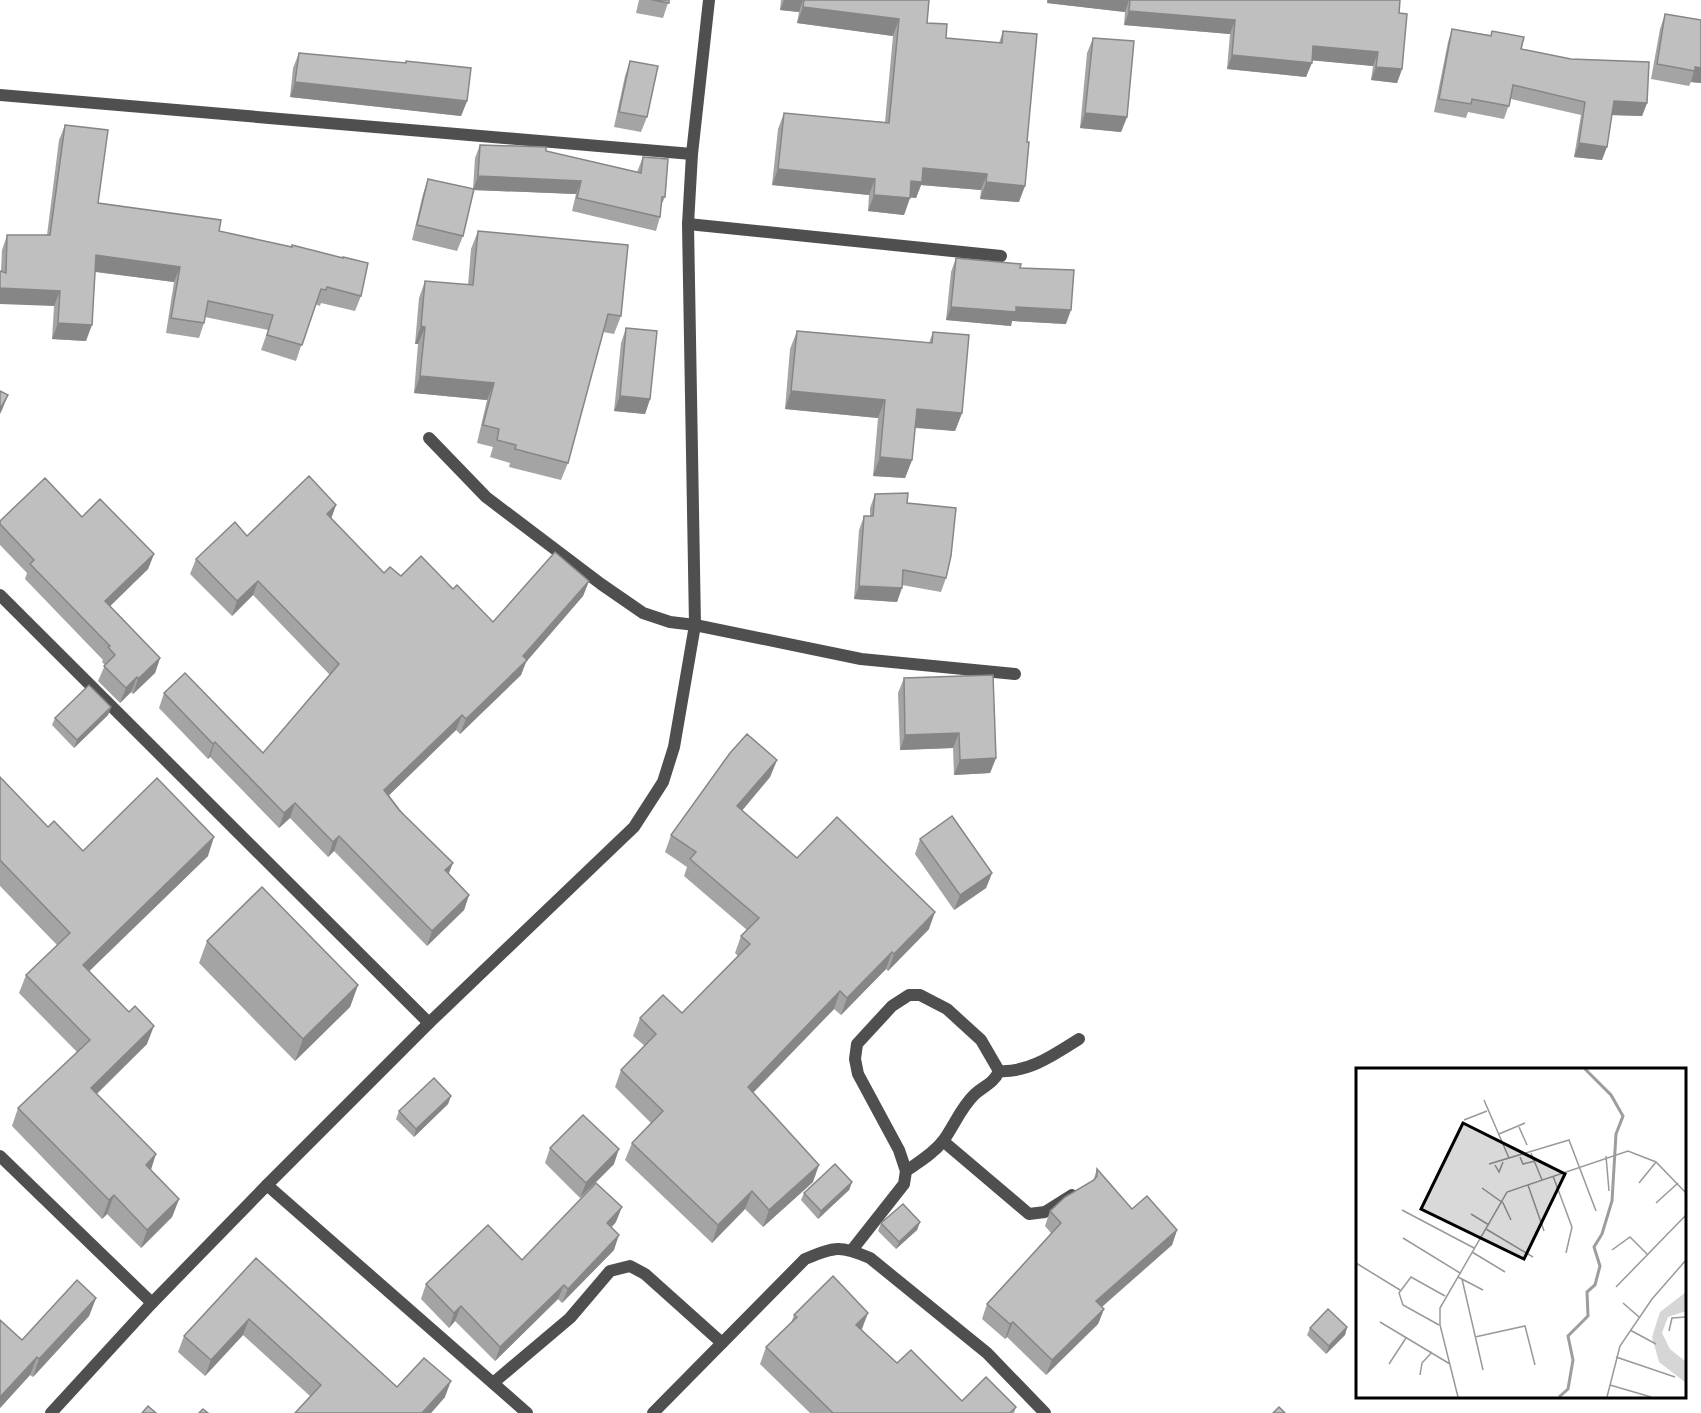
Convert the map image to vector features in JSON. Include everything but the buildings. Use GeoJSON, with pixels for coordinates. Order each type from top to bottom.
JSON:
{"type":"FeatureCollection","features":[{"type":"Feature","properties":{"kind":"street"},"geometry":{"type":"LineString","coordinates":[[51,1413],[152,1303],[267,1185],[429,1023],[634,827],[663,782],[674,747],[695,625],[688,224],[692,154],[709,0]]}},
{"type":"Feature","properties":{"kind":"street"},"geometry":{"type":"LineString","coordinates":[[0,95],[692,154]]}},
{"type":"Feature","properties":{"kind":"street"},"geometry":{"type":"LineString","coordinates":[[688,224],[1001,256]]}},
{"type":"Feature","properties":{"kind":"street"},"geometry":{"type":"LineString","coordinates":[[429,438],[486,498],[601,584],[644,613],[670,622],[861,658],[1015,674]]}},
{"type":"Feature","properties":{"kind":"street"},"geometry":{"type":"LineString","coordinates":[[0,595],[429,1023]]}},
{"type":"Feature","properties":{"kind":"street"},"geometry":{"type":"LineString","coordinates":[[852,1250],[904,1184],[906,1171],[899,1150],[858,1074],[855,1059],[857,1044],[892,1006],[909,995],[920,995],[947,1009],[981,1040],[999,1071]]}},
{"type":"Feature","properties":{"kind":"street"},"geometry":{"type":"LineString","coordinates":[[999,1071],[1011,1072],[1023,1069],[1045,1060],[1079,1039]]}},
{"type":"Feature","properties":{"kind":"street"},"geometry":{"type":"LineString","coordinates":[[906,1171],[934,1152],[975,1094],[996,1079],[999,1071]]}},
{"type":"Feature","properties":{"kind":"street"},"geometry":{"type":"LineString","coordinates":[[943,1141],[1029,1214],[1045,1212],[1084,1188]]}},
{"type":"Feature","properties":{"kind":"street"},"geometry":{"type":"LineString","coordinates":[[0,1156],[152,1303]]}},
{"type":"Feature","properties":{"kind":"street"},"geometry":{"type":"LineString","coordinates":[[267,1185],[527,1413]]}},
{"type":"Feature","properties":{"kind":"street"},"geometry":{"type":"LineString","coordinates":[[652,1413],[805,1259],[831,1249],[852,1250],[870,1258],[987,1353],[1045,1413]]}},
{"type":"Feature","properties":{"kind":"street"},"geometry":{"type":"LineString","coordinates":[[493,1383],[570,1318],[610,1271],[630,1266],[645,1274],[722,1343]]}}]}
